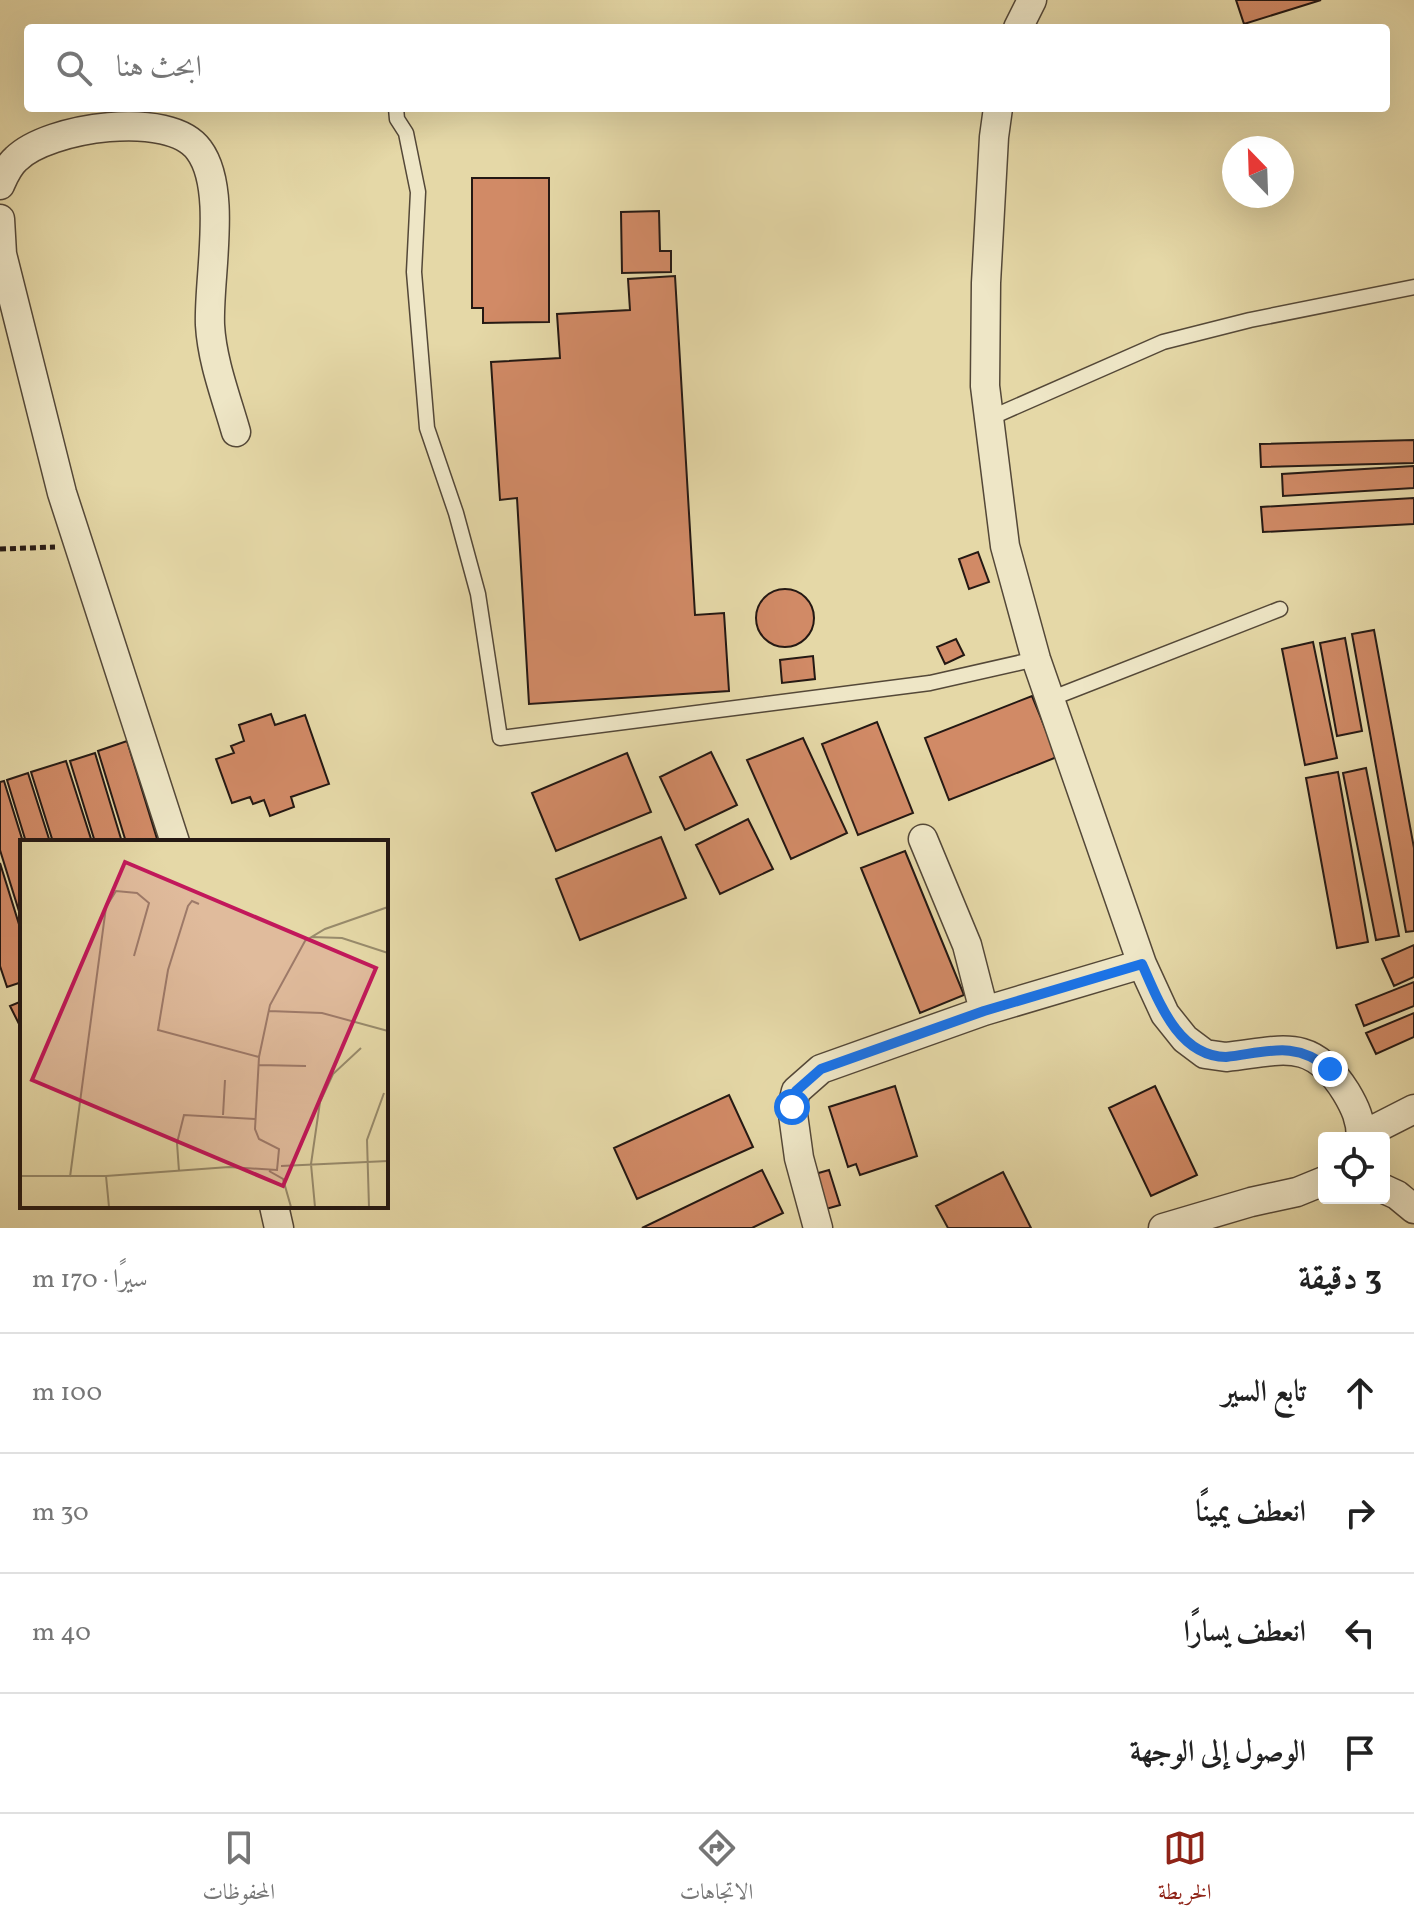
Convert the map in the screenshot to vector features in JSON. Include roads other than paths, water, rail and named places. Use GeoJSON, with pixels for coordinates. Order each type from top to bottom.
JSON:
{"type":"FeatureCollection","features":[{"type":"Feature","properties":{"kind":"street"},"geometry":{"type":"LineString","coordinates":[[1020,24],[1032,0]]}},
{"type":"Feature","properties":{"kind":"street"},"geometry":{"type":"LineString","coordinates":[[997,112],[986,283],[985,386],[1005,546],[1036,659],[1142,964],[1165,1014],[1195,1049],[1216,1057],[1291,1050],[1307,1053],[1330,1069],[1339,1081],[1355,1106],[1361,1132]]}},
{"type":"Feature","properties":{"kind":"street"},"geometry":{"type":"LineString","coordinates":[[0,185],[16,158],[33,147],[69,134],[101,128],[124,125],[151,128],[183,136],[199,149],[207,167],[214,200],[210,295],[212,349],[236,432]]}},
{"type":"Feature","properties":{"kind":"street"},"geometry":{"type":"LineString","coordinates":[[0,219],[2,254],[62,493],[174,840]]}},
{"type":"Feature","properties":{"kind":"street"},"geometry":{"type":"LineString","coordinates":[[923,839],[967,945],[984,1011]]}},
{"type":"Feature","properties":{"kind":"street"},"geometry":{"type":"LineString","coordinates":[[818,1228],[799,1158],[792,1107],[796,1091],[821,1069],[984,1011],[1142,964]]}},
{"type":"Feature","properties":{"kind":"street"},"geometry":{"type":"LineString","coordinates":[[1370,1132],[1414,1109]]}},
{"type":"Feature","properties":{"kind":"street"},"geometry":{"type":"LineString","coordinates":[[1163,1228],[1318,1185]]}},
{"type":"Feature","properties":{"kind":"street"},"geometry":{"type":"LineString","coordinates":[[1390,1192],[1414,1209]]}},
{"type":"Feature","properties":{"kind":"street"},"geometry":{"type":"LineString","coordinates":[[274,1208],[279,1228]]}},
{"type":"Feature","properties":{"kind":"lane"},"geometry":{"type":"LineString","coordinates":[[396,112],[406,133],[418,192],[414,272],[427,428],[456,513],[478,594],[500,738],[930,683],[1036,659]]}},
{"type":"Feature","properties":{"kind":"lane"},"geometry":{"type":"LineString","coordinates":[[990,418],[1163,342],[1250,320],[1414,287]]}},
{"type":"Feature","properties":{"kind":"lane"},"geometry":{"type":"LineString","coordinates":[[1050,699],[1280,609]]}}]}
